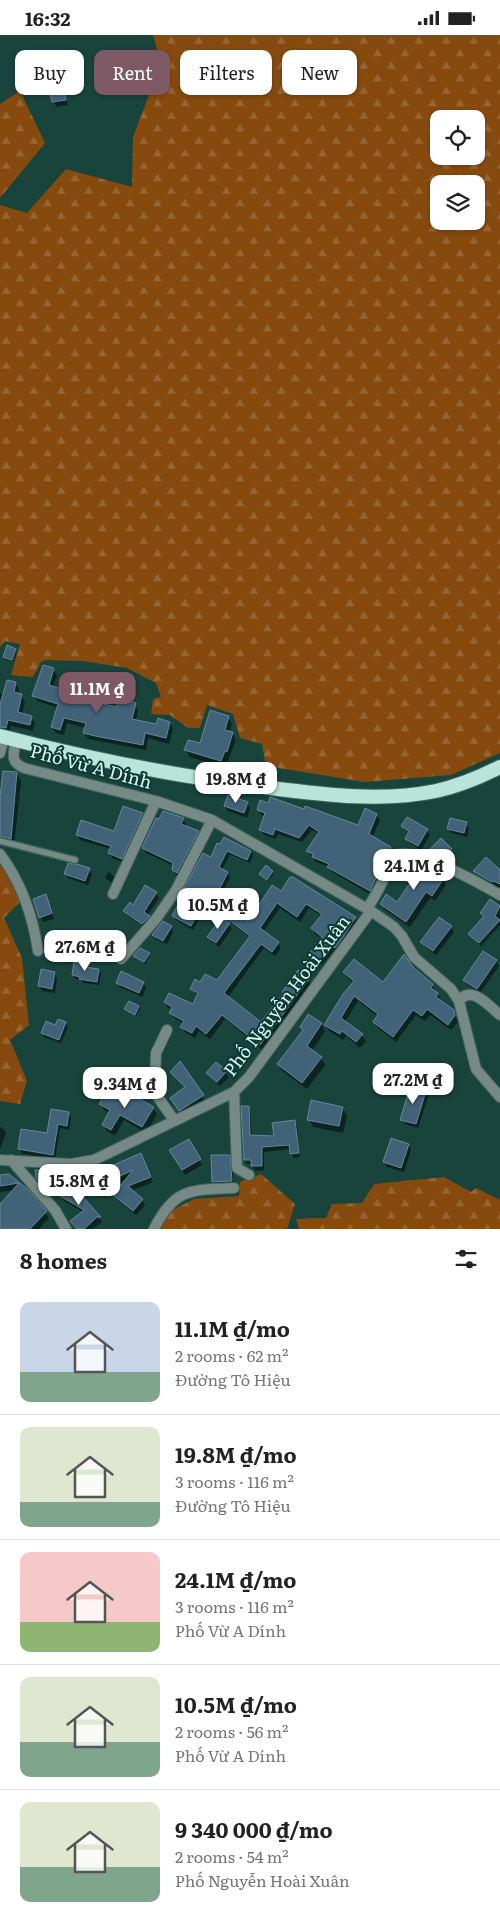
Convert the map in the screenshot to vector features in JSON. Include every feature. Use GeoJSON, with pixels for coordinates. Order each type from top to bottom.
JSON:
{"type":"FeatureCollection","features":[{"type":"Feature","properties":{"kind":"highway"},"geometry":{"type":"LineString","coordinates":[[6,737],[197,778],[289,791],[364,797],[437,791],[473,780],[500,767]]}},
{"type":"Feature","properties":{"kind":"street"},"geometry":{"type":"LineString","coordinates":[[0,753],[6,737]]}},
{"type":"Feature","properties":{"kind":"street","name":"Phố Vừ A Dính"},"geometry":{"type":"LineString","coordinates":[[6,737],[13,759],[16,764],[24,768],[156,801],[212,820],[369,910],[394,927],[402,936],[414,957],[451,989],[459,1001],[476,1069],[500,1097]]}},
{"type":"Feature","properties":{"kind":"street"},"geometry":{"type":"LineString","coordinates":[[113,894],[156,801]]}},
{"type":"Feature","properties":{"kind":"street"},"geometry":{"type":"LineString","coordinates":[[121,959],[156,919],[176,890],[212,820]]}},
{"type":"Feature","properties":{"kind":"street","name":"Phố Nguyễn Hoài Xuân"},"geometry":{"type":"LineString","coordinates":[[0,1160],[71,1164],[94,1160],[234,1092],[249,1077],[369,910],[396,855],[405,853],[417,854],[477,881],[500,895]]}},
{"type":"Feature","properties":{"kind":"street"},"geometry":{"type":"LineString","coordinates":[[0,854],[16,880],[34,921],[38,951]]}},
{"type":"Feature","properties":{"kind":"street"},"geometry":{"type":"LineString","coordinates":[[459,1001],[468,994],[479,997],[500,1015]]}},
{"type":"Feature","properties":{"kind":"street"},"geometry":{"type":"LineString","coordinates":[[167,1030],[156,1053],[155,1080],[157,1096],[174,1120]]}},
{"type":"Feature","properties":{"kind":"street"},"geometry":{"type":"LineString","coordinates":[[234,1092],[237,1168],[249,1175]]}},
{"type":"Feature","properties":{"kind":"street"},"geometry":{"type":"LineString","coordinates":[[11,1160],[55,1210],[66,1229]]}},
{"type":"Feature","properties":{"kind":"street"},"geometry":{"type":"LineString","coordinates":[[154,1229],[169,1205],[181,1195],[196,1190],[234,1188]]}},
{"type":"Feature","properties":{"kind":"lane"},"geometry":{"type":"LineString","coordinates":[[0,841],[75,860]]}},
{"type":"Feature","properties":{"kind":"green space"},"geometry":{"type":"Polygon","coordinates":[[[153,35],[500,35],[500,753],[451,775],[365,782],[266,766],[262,744],[240,738],[233,714],[207,705],[200,728],[188,728],[170,715],[151,714],[153,699],[161,697],[156,683],[127,668],[83,661],[45,660],[41,662],[33,677],[11,675],[20,644],[5,641],[0,647],[0,205],[27,213],[66,169],[132,187],[133,137],[149,95],[170,95],[170,50],[157,50],[153,35]]]}},
{"type":"Feature","properties":{"kind":"green space"},"geometry":{"type":"Polygon","coordinates":[[[15,94],[22,95],[45,143],[0,198],[0,104],[15,94]]]}},
{"type":"Feature","properties":{"kind":"green space"},"geometry":{"type":"Polygon","coordinates":[[[3,864],[20,902],[4,918],[22,958],[29,1025],[10,1040],[27,1081],[20,1104],[0,1101],[0,866],[3,864]]]}},
{"type":"Feature","properties":{"kind":"green space"},"geometry":{"type":"Polygon","coordinates":[[[261,1174],[295,1204],[287,1229],[161,1229],[169,1212],[194,1199],[239,1196],[240,1182],[261,1174]]]}},
{"type":"Feature","properties":{"kind":"green space"},"geometry":{"type":"Polygon","coordinates":[[[444,1177],[471,1192],[476,1188],[500,1200],[500,1229],[299,1229],[296,1219],[326,1218],[332,1204],[362,1203],[374,1184],[444,1177]]]}},
{"type":"Feature","properties":{"kind":"building"},"geometry":{"type":"Polygon","coordinates":[[[50,95],[65,95],[66,100],[52,102],[50,95]]]}},
{"type":"Feature","properties":{"kind":"building"},"geometry":{"type":"Polygon","coordinates":[[[7,645],[16,649],[12,660],[3,657],[7,645]]]}},
{"type":"Feature","properties":{"kind":"building"},"geometry":{"type":"Polygon","coordinates":[[[43,665],[54,668],[49,685],[92,699],[91,701],[117,707],[118,699],[136,703],[132,719],[156,724],[158,718],[170,722],[166,738],[145,733],[143,745],[95,736],[83,733],[86,723],[64,718],[60,730],[51,727],[58,704],[32,696],[43,665]]]}},
{"type":"Feature","properties":{"kind":"building"},"geometry":{"type":"Polygon","coordinates":[[[7,680],[16,682],[14,692],[22,694],[18,712],[32,716],[30,725],[8,720],[6,728],[0,727],[0,704],[7,680]]]}},
{"type":"Feature","properties":{"kind":"building"},"geometry":{"type":"Polygon","coordinates":[[[210,710],[229,716],[225,730],[233,732],[227,752],[225,751],[221,761],[184,750],[188,740],[200,743],[210,710]]]}},
{"type":"Feature","properties":{"kind":"building"},"geometry":{"type":"Polygon","coordinates":[[[3,771],[17,772],[11,839],[0,836],[0,797],[3,771]]]}},
{"type":"Feature","properties":{"kind":"building"},"geometry":{"type":"Polygon","coordinates":[[[228,795],[248,802],[244,813],[224,806],[228,795]]]}},
{"type":"Feature","properties":{"kind":"building"},"geometry":{"type":"Polygon","coordinates":[[[270,797],[304,809],[305,806],[358,825],[365,808],[377,814],[369,834],[391,847],[376,873],[378,874],[370,891],[327,867],[329,864],[312,857],[313,854],[306,851],[319,832],[309,825],[299,838],[275,829],[273,835],[259,830],[265,813],[257,810],[260,800],[268,803],[270,797]]]}},
{"type":"Feature","properties":{"kind":"building"},"geometry":{"type":"Polygon","coordinates":[[[123,806],[143,813],[122,859],[108,853],[111,846],[76,835],[81,820],[114,831],[123,806]]]}},
{"type":"Feature","properties":{"kind":"building"},"geometry":{"type":"Polygon","coordinates":[[[163,811],[184,818],[181,824],[199,831],[177,873],[172,870],[173,863],[142,848],[156,818],[159,819],[163,811]]]}},
{"type":"Feature","properties":{"kind":"building"},"geometry":{"type":"Polygon","coordinates":[[[407,817],[428,829],[418,846],[405,839],[409,831],[401,826],[407,817]]]}},
{"type":"Feature","properties":{"kind":"building"},"geometry":{"type":"Polygon","coordinates":[[[450,818],[467,822],[464,833],[447,829],[450,818]]]}},
{"type":"Feature","properties":{"kind":"building"},"geometry":{"type":"Polygon","coordinates":[[[224,837],[251,851],[247,860],[227,851],[219,867],[228,872],[214,899],[207,896],[191,926],[172,916],[179,902],[177,901],[203,853],[211,857],[217,843],[220,844],[224,837]]]}},
{"type":"Feature","properties":{"kind":"building"},"geometry":{"type":"Polygon","coordinates":[[[441,838],[452,849],[443,858],[427,852],[441,838]]]}},
{"type":"Feature","properties":{"kind":"building"},"geometry":{"type":"Polygon","coordinates":[[[486,857],[500,870],[500,884],[492,882],[473,871],[486,857]]]}},
{"type":"Feature","properties":{"kind":"building"},"geometry":{"type":"Polygon","coordinates":[[[68,863],[90,868],[85,881],[64,874],[68,863]]]}},
{"type":"Feature","properties":{"kind":"building"},"geometry":{"type":"Polygon","coordinates":[[[416,863],[433,869],[444,878],[432,896],[426,892],[406,922],[380,904],[386,894],[397,902],[410,883],[401,879],[416,863]]]}},
{"type":"Feature","properties":{"kind":"building"},"geometry":{"type":"Polygon","coordinates":[[[266,865],[273,871],[267,880],[259,874],[266,865]]]}},
{"type":"Feature","properties":{"kind":"building"},"geometry":{"type":"Polygon","coordinates":[[[290,877],[293,877],[356,917],[335,948],[331,945],[319,960],[310,953],[322,937],[311,928],[322,914],[306,904],[297,917],[277,903],[260,928],[279,942],[272,952],[261,944],[224,993],[261,1022],[298,970],[309,979],[260,1045],[222,1015],[206,1034],[196,1026],[192,1033],[180,1027],[184,1021],[169,1013],[172,1007],[164,1002],[169,993],[193,1004],[198,993],[190,989],[195,979],[200,982],[205,974],[217,980],[250,936],[225,917],[231,909],[248,921],[272,885],[281,891],[290,877]]]}},
{"type":"Feature","properties":{"kind":"building"},"geometry":{"type":"Polygon","coordinates":[[[145,885],[157,892],[144,912],[150,916],[142,924],[123,911],[130,902],[133,905],[145,885]]]}},
{"type":"Feature","properties":{"kind":"building"},"geometry":{"type":"Polygon","coordinates":[[[46,894],[52,913],[39,918],[33,899],[46,894]]]}},
{"type":"Feature","properties":{"kind":"building"},"geometry":{"type":"Polygon","coordinates":[[[490,899],[500,906],[495,916],[500,920],[479,943],[468,934],[484,916],[480,913],[490,899]]]}},
{"type":"Feature","properties":{"kind":"building"},"geometry":{"type":"Polygon","coordinates":[[[439,917],[452,926],[433,951],[420,942],[439,917]]]}},
{"type":"Feature","properties":{"kind":"building"},"geometry":{"type":"Polygon","coordinates":[[[221,918],[230,923],[216,943],[207,937],[221,918]]]}},
{"type":"Feature","properties":{"kind":"building"},"geometry":{"type":"Polygon","coordinates":[[[163,921],[172,926],[163,941],[152,935],[163,921]]]}},
{"type":"Feature","properties":{"kind":"building"},"geometry":{"type":"Polygon","coordinates":[[[75,940],[77,951],[46,958],[44,947],[75,940]]]}},
{"type":"Feature","properties":{"kind":"building"},"geometry":{"type":"Polygon","coordinates":[[[140,948],[150,953],[144,962],[133,956],[140,948]]]}},
{"type":"Feature","properties":{"kind":"building"},"geometry":{"type":"Polygon","coordinates":[[[483,951],[497,960],[477,989],[463,980],[483,951]]]}},
{"type":"Feature","properties":{"kind":"building"},"geometry":{"type":"Polygon","coordinates":[[[404,954],[413,967],[433,984],[431,988],[438,993],[436,997],[454,1010],[455,1015],[448,1025],[427,1009],[422,1016],[413,1010],[393,1037],[373,1022],[378,1014],[354,996],[341,1018],[363,1034],[356,1042],[342,1031],[340,1034],[324,1025],[343,994],[354,981],[343,972],[354,959],[383,982],[404,954]]]}},
{"type":"Feature","properties":{"kind":"building"},"geometry":{"type":"Polygon","coordinates":[[[74,962],[85,964],[84,967],[99,969],[97,982],[79,979],[80,977],[72,975],[74,962]]]}},
{"type":"Feature","properties":{"kind":"building"},"geometry":{"type":"Polygon","coordinates":[[[41,969],[55,972],[52,989],[38,986],[41,969]]]}},
{"type":"Feature","properties":{"kind":"building"},"geometry":{"type":"Polygon","coordinates":[[[121,971],[144,982],[139,993],[116,983],[121,971]]]}},
{"type":"Feature","properties":{"kind":"building"},"geometry":{"type":"Polygon","coordinates":[[[129,1001],[139,1006],[135,1015],[124,1009],[129,1001]]]}},
{"type":"Feature","properties":{"kind":"building"},"geometry":{"type":"Polygon","coordinates":[[[308,1014],[322,1023],[307,1046],[322,1057],[302,1083],[277,1064],[303,1030],[300,1027],[308,1014]]]}},
{"type":"Feature","properties":{"kind":"building"},"geometry":{"type":"Polygon","coordinates":[[[58,1019],[66,1022],[59,1040],[41,1033],[46,1021],[55,1025],[58,1019]]]}},
{"type":"Feature","properties":{"kind":"building"},"geometry":{"type":"Polygon","coordinates":[[[180,1061],[204,1095],[179,1111],[170,1098],[185,1087],[170,1072],[180,1061]]]}},
{"type":"Feature","properties":{"kind":"building"},"geometry":{"type":"Polygon","coordinates":[[[216,1062],[227,1071],[217,1082],[206,1073],[216,1062]]]}},
{"type":"Feature","properties":{"kind":"building"},"geometry":{"type":"Polygon","coordinates":[[[109,1087],[127,1098],[130,1094],[154,1107],[142,1127],[120,1115],[111,1130],[102,1125],[110,1110],[99,1104],[109,1087]]]}},
{"type":"Feature","properties":{"kind":"building"},"geometry":{"type":"Polygon","coordinates":[[[410,1087],[426,1091],[416,1124],[400,1120],[410,1087]]]}},
{"type":"Feature","properties":{"kind":"building"},"geometry":{"type":"Polygon","coordinates":[[[311,1100],[343,1107],[339,1126],[307,1120],[311,1100]]]}},
{"type":"Feature","properties":{"kind":"building"},"geometry":{"type":"Polygon","coordinates":[[[241,1106],[249,1106],[250,1135],[274,1136],[272,1123],[295,1120],[299,1153],[290,1154],[289,1145],[262,1147],[262,1166],[251,1166],[251,1160],[244,1160],[241,1106]]]}},
{"type":"Feature","properties":{"kind":"building"},"geometry":{"type":"Polygon","coordinates":[[[51,1109],[69,1112],[67,1126],[58,1124],[53,1155],[18,1149],[21,1129],[47,1133],[51,1109]]]}},
{"type":"Feature","properties":{"kind":"building"},"geometry":{"type":"Polygon","coordinates":[[[391,1138],[409,1144],[401,1168],[383,1162],[391,1138]]]}},
{"type":"Feature","properties":{"kind":"building"},"geometry":{"type":"Polygon","coordinates":[[[189,1139],[201,1159],[182,1170],[169,1150],[189,1139]]]}},
{"type":"Feature","properties":{"kind":"building"},"geometry":{"type":"Polygon","coordinates":[[[141,1153],[151,1177],[128,1186],[143,1199],[133,1211],[113,1195],[133,1170],[101,1185],[95,1173],[141,1153]]]}},
{"type":"Feature","properties":{"kind":"building"},"geometry":{"type":"Polygon","coordinates":[[[211,1155],[230,1155],[232,1181],[212,1182],[211,1155]]]}},
{"type":"Feature","properties":{"kind":"building"},"geometry":{"type":"Polygon","coordinates":[[[35,1170],[48,1170],[49,1180],[39,1181],[36,1178],[35,1170]]]}},
{"type":"Feature","properties":{"kind":"building"},"geometry":{"type":"Polygon","coordinates":[[[9,1174],[30,1191],[47,1211],[30,1229],[0,1229],[0,1204],[19,1183],[0,1186],[0,1175],[9,1174]]]}},
{"type":"Feature","properties":{"kind":"building"},"geometry":{"type":"Polygon","coordinates":[[[70,1177],[79,1183],[74,1192],[82,1196],[101,1217],[97,1217],[84,1229],[77,1229],[70,1221],[84,1210],[60,1196],[70,1177]]]}}]}
